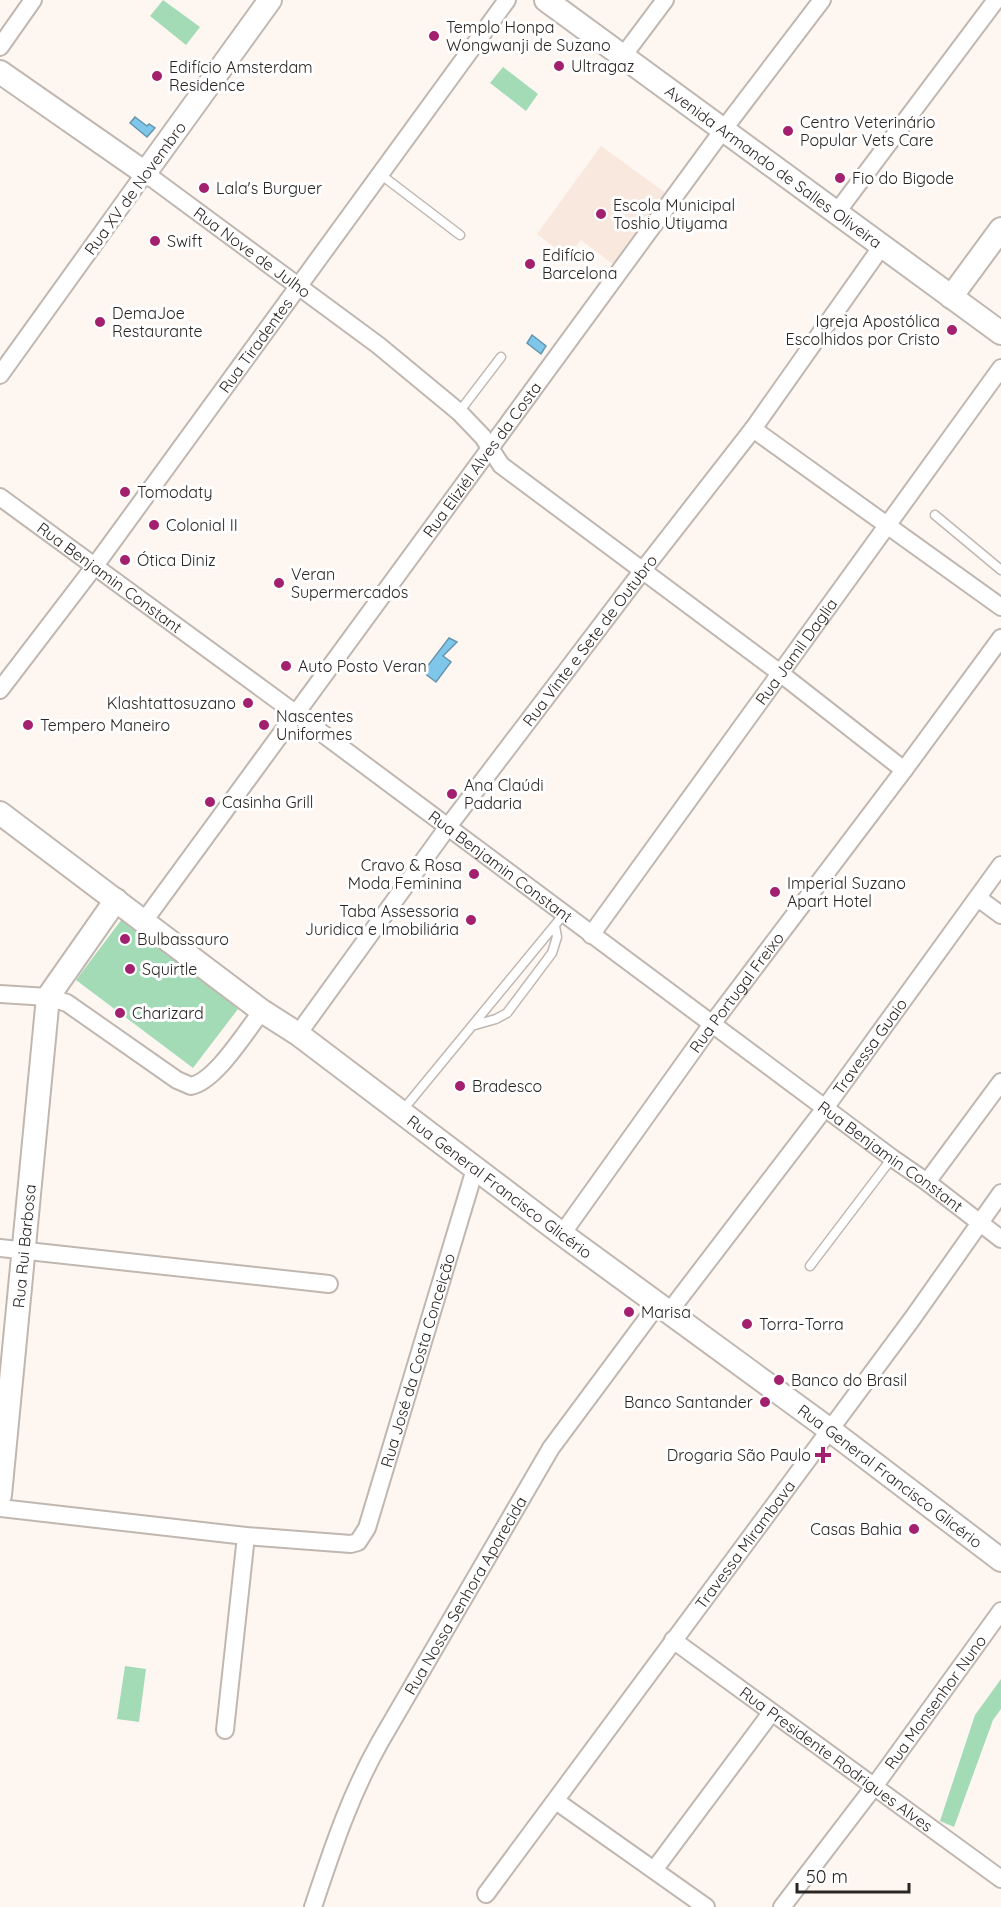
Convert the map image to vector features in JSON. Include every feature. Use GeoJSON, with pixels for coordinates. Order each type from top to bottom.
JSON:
{"type":"FeatureCollection","features":[{"type":"Feature","properties":{"kind":"main road","name":"Rua XV de Novembro"},"geometry":{"type":"LineString","coordinates":[[145,173],[270,0]]}},
{"type":"Feature","properties":{"kind":"main road","name":"Avenida Armando de Salles Oliveira"},"geometry":{"type":"LineString","coordinates":[[546,0],[1001,333]]}},
{"type":"Feature","properties":{"kind":"main road","name":"Rua Nove de Julho"},"geometry":{"type":"LineString","coordinates":[[0,72],[145,173]]}},
{"type":"Feature","properties":{"kind":"main road"},"geometry":{"type":"LineString","coordinates":[[951,297],[1001,229]]}},
{"type":"Feature","properties":{"kind":"main road","name":"Rua General Francisco Glicério"},"geometry":{"type":"LineString","coordinates":[[0,813],[262,1011],[298,1034],[475,1169],[830,1430],[1001,1560]]}},
{"type":"Feature","properties":{"kind":"main road"},"geometry":{"type":"LineString","coordinates":[[48,997],[117,900]]}},
{"type":"Feature","properties":{"kind":"main road","name":"Rua Rui Barbosa"},"geometry":{"type":"LineString","coordinates":[[0,1495],[48,997]]}},
{"type":"Feature","properties":{"kind":"street"},"geometry":{"type":"LineString","coordinates":[[0,46],[33,0]]}},
{"type":"Feature","properties":{"kind":"street","name":"Rua Tiradentes"},"geometry":{"type":"LineString","coordinates":[[0,690],[94,567],[507,0]]}},
{"type":"Feature","properties":{"kind":"street"},"geometry":{"type":"LineString","coordinates":[[623,56],[665,0]]}},
{"type":"Feature","properties":{"kind":"street","name":"Rua Eliziél Alves da Costa"},"geometry":{"type":"LineString","coordinates":[[144,921],[723,130],[822,0]]}},
{"type":"Feature","properties":{"kind":"street"},"geometry":{"type":"LineString","coordinates":[[837,212],[995,3]]}},
{"type":"Feature","properties":{"kind":"street","name":"Rua Nove de Julho"},"geometry":{"type":"LineString","coordinates":[[145,173],[378,345],[459,412],[483,436],[501,465],[643,570],[904,770]]}},
{"type":"Feature","properties":{"kind":"street","name":"Rua XV de Novembro"},"geometry":{"type":"LineString","coordinates":[[0,375],[145,173]]}},
{"type":"Feature","properties":{"kind":"street","name":"Rua Vinte e Sete de Outubro"},"geometry":{"type":"LineString","coordinates":[[298,1034],[447,828],[753,429],[882,246]]}},
{"type":"Feature","properties":{"kind":"street","name":"Rua Jamil Daglia"},"geometry":{"type":"LineString","coordinates":[[591,935],[1001,368]]}},
{"type":"Feature","properties":{"kind":"street"},"geometry":{"type":"LineString","coordinates":[[753,429],[1001,607]]}},
{"type":"Feature","properties":{"kind":"street","name":"Rua Benjamin Constant"},"geometry":{"type":"LineString","coordinates":[[0,497],[295,713],[447,828],[559,920],[591,935],[1001,1239]]}},
{"type":"Feature","properties":{"kind":"street","name":"Rua Portugal Freixo"},"geometry":{"type":"LineString","coordinates":[[562,1234],[712,1024],[1001,638]]}},
{"type":"Feature","properties":{"kind":"street","name":"Travessa Guaio"},"geometry":{"type":"LineString","coordinates":[[663,1308],[825,1108],[1001,865]]}},
{"type":"Feature","properties":{"kind":"street"},"geometry":{"type":"LineString","coordinates":[[978,898],[1001,915]]}},
{"type":"Feature","properties":{"kind":"street"},"geometry":{"type":"LineString","coordinates":[[0,994],[48,997],[67,1003],[177,1080],[191,1086],[207,1080],[262,1011]]}},
{"type":"Feature","properties":{"kind":"street"},"geometry":{"type":"LineString","coordinates":[[927,1182],[1001,1082]]}},
{"type":"Feature","properties":{"kind":"street","name":"Rua José da Costa Conceição"},"geometry":{"type":"LineString","coordinates":[[246,1536],[351,1544],[358,1542],[367,1528],[475,1169]]}},
{"type":"Feature","properties":{"kind":"street","name":"Travessa Mirambava"},"geometry":{"type":"LineString","coordinates":[[486,1894],[912,1319],[1001,1193]]}},
{"type":"Feature","properties":{"kind":"street"},"geometry":{"type":"LineString","coordinates":[[0,1248],[329,1284]]}},
{"type":"Feature","properties":{"kind":"street","name":"Rua Nossa Senhora Aparecida"},"geometry":{"type":"LineString","coordinates":[[313,1907],[343,1820],[375,1751],[551,1448],[568,1422],[663,1308]]}},
{"type":"Feature","properties":{"kind":"street"},"geometry":{"type":"LineString","coordinates":[[0,1508],[246,1536],[225,1730]]}},
{"type":"Feature","properties":{"kind":"street","name":"Rua Monsenhor Nuno"},"geometry":{"type":"LineString","coordinates":[[783,1907],[873,1788],[1001,1611]]}},
{"type":"Feature","properties":{"kind":"street","name":"Rua Presidente Rodrigues Alves"},"geometry":{"type":"LineString","coordinates":[[673,1640],[873,1788],[1001,1879]]}},
{"type":"Feature","properties":{"kind":"street"},"geometry":{"type":"LineString","coordinates":[[654,1870],[771,1713]]}},
{"type":"Feature","properties":{"kind":"street"},"geometry":{"type":"LineString","coordinates":[[556,1801],[706,1907]]}},
{"type":"Feature","properties":{"kind":"lane"},"geometry":{"type":"LineString","coordinates":[[379,174],[460,235]]}},
{"type":"Feature","properties":{"kind":"lane"},"geometry":{"type":"LineString","coordinates":[[459,412],[501,357]]}},
{"type":"Feature","properties":{"kind":"lane"},"geometry":{"type":"LineString","coordinates":[[935,515],[1001,570]]}},
{"type":"Feature","properties":{"kind":"lane"},"geometry":{"type":"LineString","coordinates":[[474,1025],[496,1019],[507,1013],[552,953],[559,920]]}},
{"type":"Feature","properties":{"kind":"lane"},"geometry":{"type":"LineString","coordinates":[[402,1112],[559,920]]}},
{"type":"Feature","properties":{"kind":"lane"},"geometry":{"type":"LineString","coordinates":[[810,1266],[892,1158]]}},
{"type":"Feature","properties":{"kind":"shaded area","name":"Escola Municipal Toshio Utiyama"},"geometry":{"type":"Polygon","coordinates":[[[601,146],[667,194],[613,264],[581,240],[567,257],[537,234],[601,146]]]}},
{"type":"Feature","properties":{"kind":"green space"},"geometry":{"type":"Polygon","coordinates":[[[163,0],[200,27],[186,45],[150,16],[163,0]]]}},
{"type":"Feature","properties":{"kind":"green space"},"geometry":{"type":"Polygon","coordinates":[[[503,67],[538,94],[526,111],[490,83],[503,67]]]}},
{"type":"Feature","properties":{"kind":"green space"},"geometry":{"type":"Polygon","coordinates":[[[122,919],[150,936],[238,1009],[193,1068],[76,980],[122,919]]]}},
{"type":"Feature","properties":{"kind":"green space"},"geometry":{"type":"Polygon","coordinates":[[[125,1666],[146,1669],[139,1722],[117,1719],[125,1666]]]}},
{"type":"Feature","properties":{"kind":"green space"},"geometry":{"type":"Polygon","coordinates":[[[1001,1679],[1001,1709],[993,1720],[954,1827],[940,1821],[975,1715],[1001,1679]]]}},
{"type":"Feature","properties":{"kind":"water"},"geometry":{"type":"Polygon","coordinates":[[[135,117],[147,126],[149,124],[155,128],[147,137],[130,123],[135,117]]]}},
{"type":"Feature","properties":{"kind":"water"},"geometry":{"type":"Polygon","coordinates":[[[532,335],[546,346],[541,354],[527,343],[532,335]]]}},
{"type":"Feature","properties":{"kind":"water"},"geometry":{"type":"Polygon","coordinates":[[[449,638],[457,642],[443,656],[451,662],[436,682],[423,672],[449,638]]]}},
{"type":"Feature","properties":{"kind":"place","name":"Templo Honpa Wongwanji de Suzano"},"geometry":{"type":"Point","coordinates":[434,36]}},
{"type":"Feature","properties":{"kind":"place","name":"Ultragaz"},"geometry":{"type":"Point","coordinates":[559,66]}},
{"type":"Feature","properties":{"kind":"place","name":"Edifício Amsterdam Residence"},"geometry":{"type":"Point","coordinates":[157,76]}},
{"type":"Feature","properties":{"kind":"place","name":"Centro Veterinário Popular Vets Care"},"geometry":{"type":"Point","coordinates":[788,131]}},
{"type":"Feature","properties":{"kind":"place","name":"Fio do Bigode"},"geometry":{"type":"Point","coordinates":[840,178]}},
{"type":"Feature","properties":{"kind":"place","name":"Lala's Burguer"},"geometry":{"type":"Point","coordinates":[204,188]}},
{"type":"Feature","properties":{"kind":"place","name":"Escola Municipal Toshio Utiyama"},"geometry":{"type":"Point","coordinates":[601,214]}},
{"type":"Feature","properties":{"kind":"place","name":"Swift"},"geometry":{"type":"Point","coordinates":[155,241]}},
{"type":"Feature","properties":{"kind":"place","name":"Edifício Barcelona"},"geometry":{"type":"Point","coordinates":[530,264]}},
{"type":"Feature","properties":{"kind":"place","name":"DemaJoe Restaurante"},"geometry":{"type":"Point","coordinates":[100,322]}},
{"type":"Feature","properties":{"kind":"place","name":"Igreja Apostólica Escolhidos por Cristo"},"geometry":{"type":"Point","coordinates":[952,330]}},
{"type":"Feature","properties":{"kind":"place","name":"Tomodaty"},"geometry":{"type":"Point","coordinates":[125,492]}},
{"type":"Feature","properties":{"kind":"place","name":"Colonial II"},"geometry":{"type":"Point","coordinates":[154,525]}},
{"type":"Feature","properties":{"kind":"place","name":"Ótica Diniz"},"geometry":{"type":"Point","coordinates":[125,560]}},
{"type":"Feature","properties":{"kind":"place","name":"Veran Supermercados"},"geometry":{"type":"Point","coordinates":[279,583]}},
{"type":"Feature","properties":{"kind":"place","name":"Auto Posto Veran"},"geometry":{"type":"Point","coordinates":[286,666]}},
{"type":"Feature","properties":{"kind":"place","name":"Klashtattosuzano"},"geometry":{"type":"Point","coordinates":[248,703]}},
{"type":"Feature","properties":{"kind":"place","name":"Tempero Maneiro"},"geometry":{"type":"Point","coordinates":[28,725]}},
{"type":"Feature","properties":{"kind":"place","name":"Nascentes Uniformes"},"geometry":{"type":"Point","coordinates":[264,725]}},
{"type":"Feature","properties":{"kind":"place","name":"Ana Claúdi Padaria"},"geometry":{"type":"Point","coordinates":[452,794]}},
{"type":"Feature","properties":{"kind":"place","name":"Casinha Grill"},"geometry":{"type":"Point","coordinates":[210,802]}},
{"type":"Feature","properties":{"kind":"place","name":"Cravo & Rosa Moda Feminina"},"geometry":{"type":"Point","coordinates":[474,874]}},
{"type":"Feature","properties":{"kind":"place","name":"Imperial Suzano Apart Hotel"},"geometry":{"type":"Point","coordinates":[775,892]}},
{"type":"Feature","properties":{"kind":"place","name":"Taba Assessoria Juridica e Imobiliária"},"geometry":{"type":"Point","coordinates":[471,920]}},
{"type":"Feature","properties":{"kind":"place","name":"Bulbassauro"},"geometry":{"type":"Point","coordinates":[125,939]}},
{"type":"Feature","properties":{"kind":"place","name":"Squirtle"},"geometry":{"type":"Point","coordinates":[130,969]}},
{"type":"Feature","properties":{"kind":"place","name":"Charizard"},"geometry":{"type":"Point","coordinates":[120,1013]}},
{"type":"Feature","properties":{"kind":"place","name":"Bradesco"},"geometry":{"type":"Point","coordinates":[460,1086]}},
{"type":"Feature","properties":{"kind":"place","name":"Marisa"},"geometry":{"type":"Point","coordinates":[629,1312]}},
{"type":"Feature","properties":{"kind":"place","name":"Torra-Torra"},"geometry":{"type":"Point","coordinates":[747,1324]}},
{"type":"Feature","properties":{"kind":"place","name":"Banco do Brasil"},"geometry":{"type":"Point","coordinates":[779,1380]}},
{"type":"Feature","properties":{"kind":"place","name":"Banco Santander"},"geometry":{"type":"Point","coordinates":[765,1402]}},
{"type":"Feature","properties":{"kind":"place","name":"Drogaria São Paulo"},"geometry":{"type":"Point","coordinates":[823,1455]}},
{"type":"Feature","properties":{"kind":"place","name":"Casas Bahia"},"geometry":{"type":"Point","coordinates":[914,1529]}}]}
